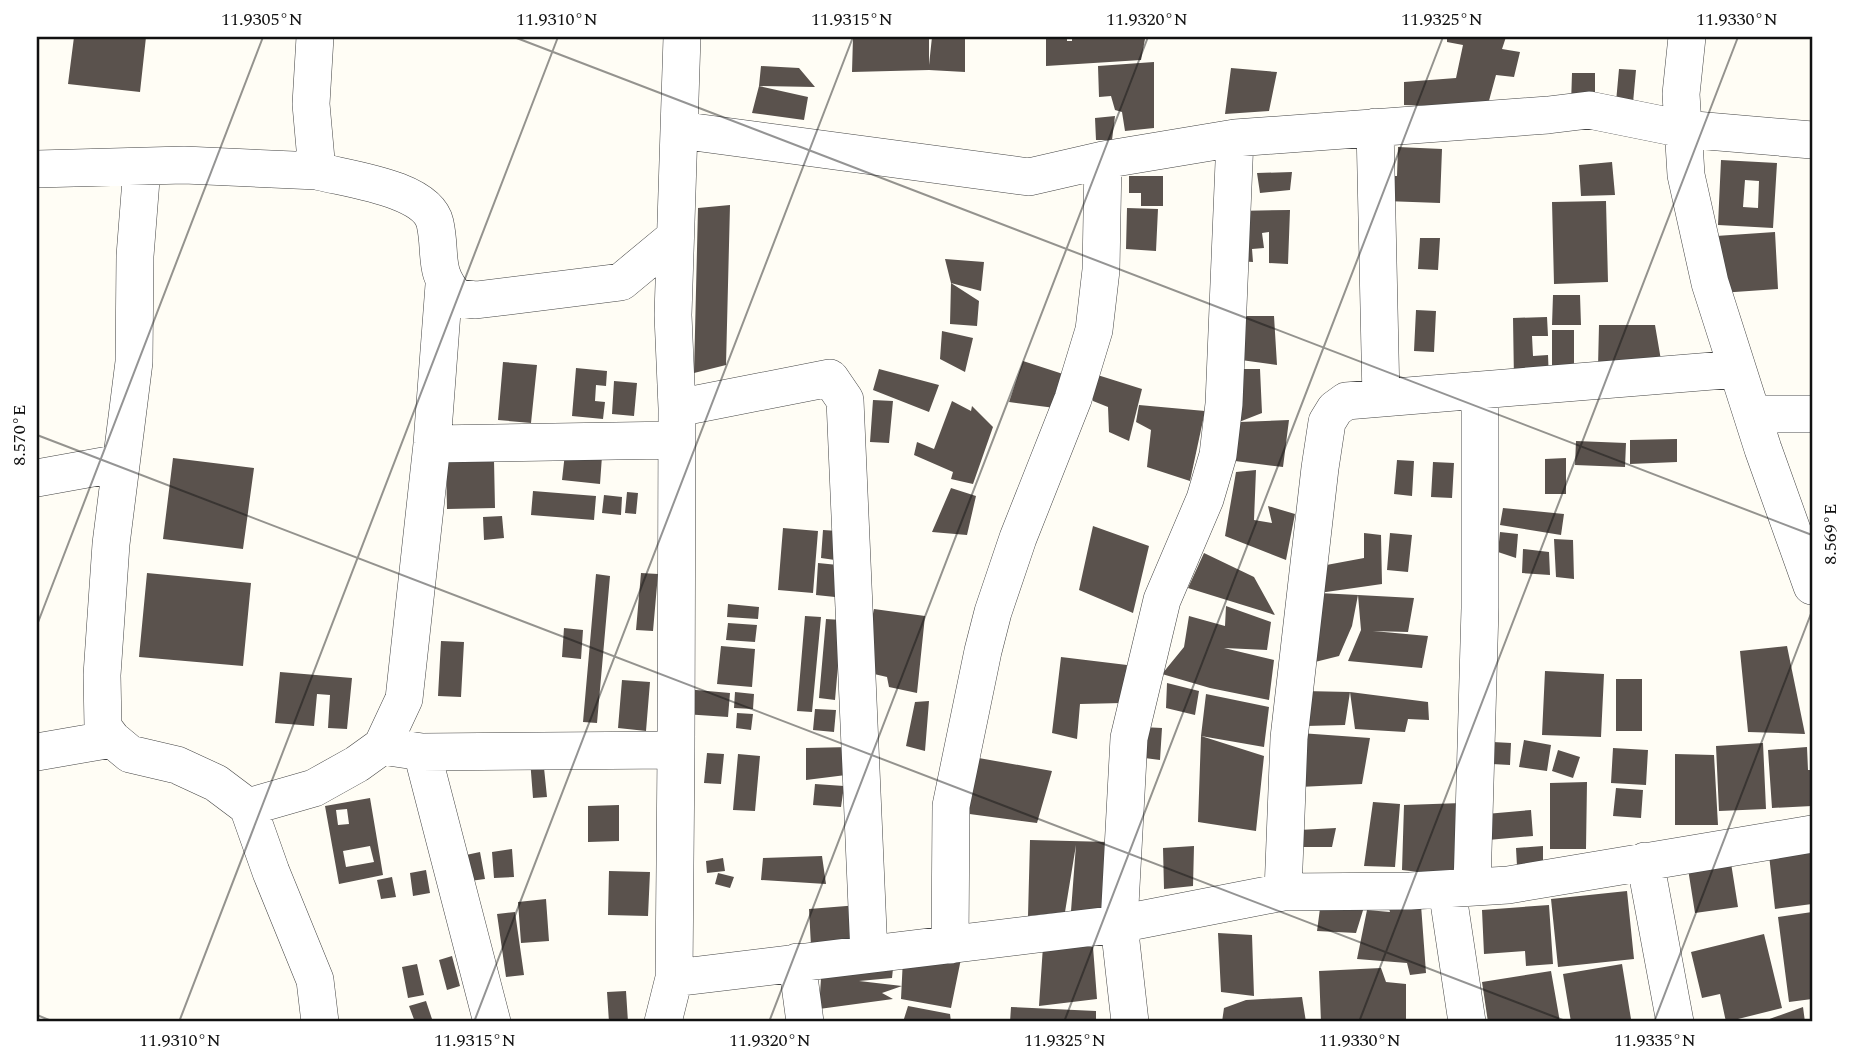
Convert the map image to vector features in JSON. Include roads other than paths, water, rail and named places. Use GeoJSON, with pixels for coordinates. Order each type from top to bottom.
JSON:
{"type":"FeatureCollection","features":[{"type":"Feature","properties":{"kind":"street"},"geometry":{"type":"LineString","coordinates":[[315,37],[311,104],[317,171]]}},
{"type":"Feature","properties":{"kind":"street"},"geometry":{"type":"LineString","coordinates":[[663,1022],[674,978],[677,424],[673,315],[682,37]]}},
{"type":"Feature","properties":{"kind":"street"},"geometry":{"type":"LineString","coordinates":[[1686,37],[1681,94],[1686,175],[1710,283],[1812,586]]}},
{"type":"Feature","properties":{"kind":"street"},"geometry":{"type":"LineString","coordinates":[[679,130],[1029,177],[1104,160],[1235,138],[1589,110],[1683,130],[1812,140]]}},
{"type":"Feature","properties":{"kind":"street"},"geometry":{"type":"LineString","coordinates":[[1376,127],[1381,398]]}},
{"type":"Feature","properties":{"kind":"street"},"geometry":{"type":"LineString","coordinates":[[1130,1022],[1119,924],[1129,738],[1162,600],[1205,499],[1218,455],[1224,391],[1235,138]]}},
{"type":"Feature","properties":{"kind":"street"},"geometry":{"type":"LineString","coordinates":[[950,945],[951,807],[993,612],[1018,538],[1073,399],[1094,330],[1101,270],[1104,160]]}},
{"type":"Feature","properties":{"kind":"street"},"geometry":{"type":"LineString","coordinates":[[37,169],[184,165],[317,171],[383,187],[418,200],[435,221],[437,255],[444,285],[432,444],[404,699],[382,746],[357,764],[314,788],[248,807]]}},
{"type":"Feature","properties":{"kind":"street"},"geometry":{"type":"LineString","coordinates":[[142,167],[135,256],[134,362],[111,544],[102,675],[103,727],[112,739],[130,754],[177,765],[216,783],[248,807],[271,873],[315,980],[319,1019]]}},
{"type":"Feature","properties":{"kind":"street"},"geometry":{"type":"LineString","coordinates":[[444,285],[457,298],[476,300],[621,282],[674,238]]}},
{"type":"Feature","properties":{"kind":"street"},"geometry":{"type":"LineString","coordinates":[[621,282],[673,315]]}},
{"type":"Feature","properties":{"kind":"street"},"geometry":{"type":"LineString","coordinates":[[1283,892],[1289,738],[1327,422],[1335,409],[1346,401],[1737,369]]}},
{"type":"Feature","properties":{"kind":"street"},"geometry":{"type":"LineString","coordinates":[[432,444],[677,424],[830,378],[845,400],[869,954]]}},
{"type":"Feature","properties":{"kind":"street"},"geometry":{"type":"LineString","coordinates":[[1466,1022],[1460,888],[1479,608],[1480,391]]}},
{"type":"Feature","properties":{"kind":"street"},"geometry":{"type":"LineString","coordinates":[[1752,414],[1812,414]]}},
{"type":"Feature","properties":{"kind":"street"},"geometry":{"type":"LineString","coordinates":[[37,478],[121,463]]}},
{"type":"Feature","properties":{"kind":"street"},"geometry":{"type":"LineString","coordinates":[[37,752],[112,739]]}},
{"type":"Feature","properties":{"kind":"street"},"geometry":{"type":"LineString","coordinates":[[382,746],[422,752],[676,750]]}},
{"type":"Feature","properties":{"kind":"street"},"geometry":{"type":"LineString","coordinates":[[422,752],[492,1022]]}},
{"type":"Feature","properties":{"kind":"street"},"geometry":{"type":"LineString","coordinates":[[674,978],[1119,924],[1283,892],[1410,891],[1508,885],[1812,834]]}},
{"type":"Feature","properties":{"kind":"street"},"geometry":{"type":"LineString","coordinates":[[1645,861],[1675,1022]]}},
{"type":"Feature","properties":{"kind":"street"},"geometry":{"type":"LineString","coordinates":[[797,962],[805,1022]]}}]}
